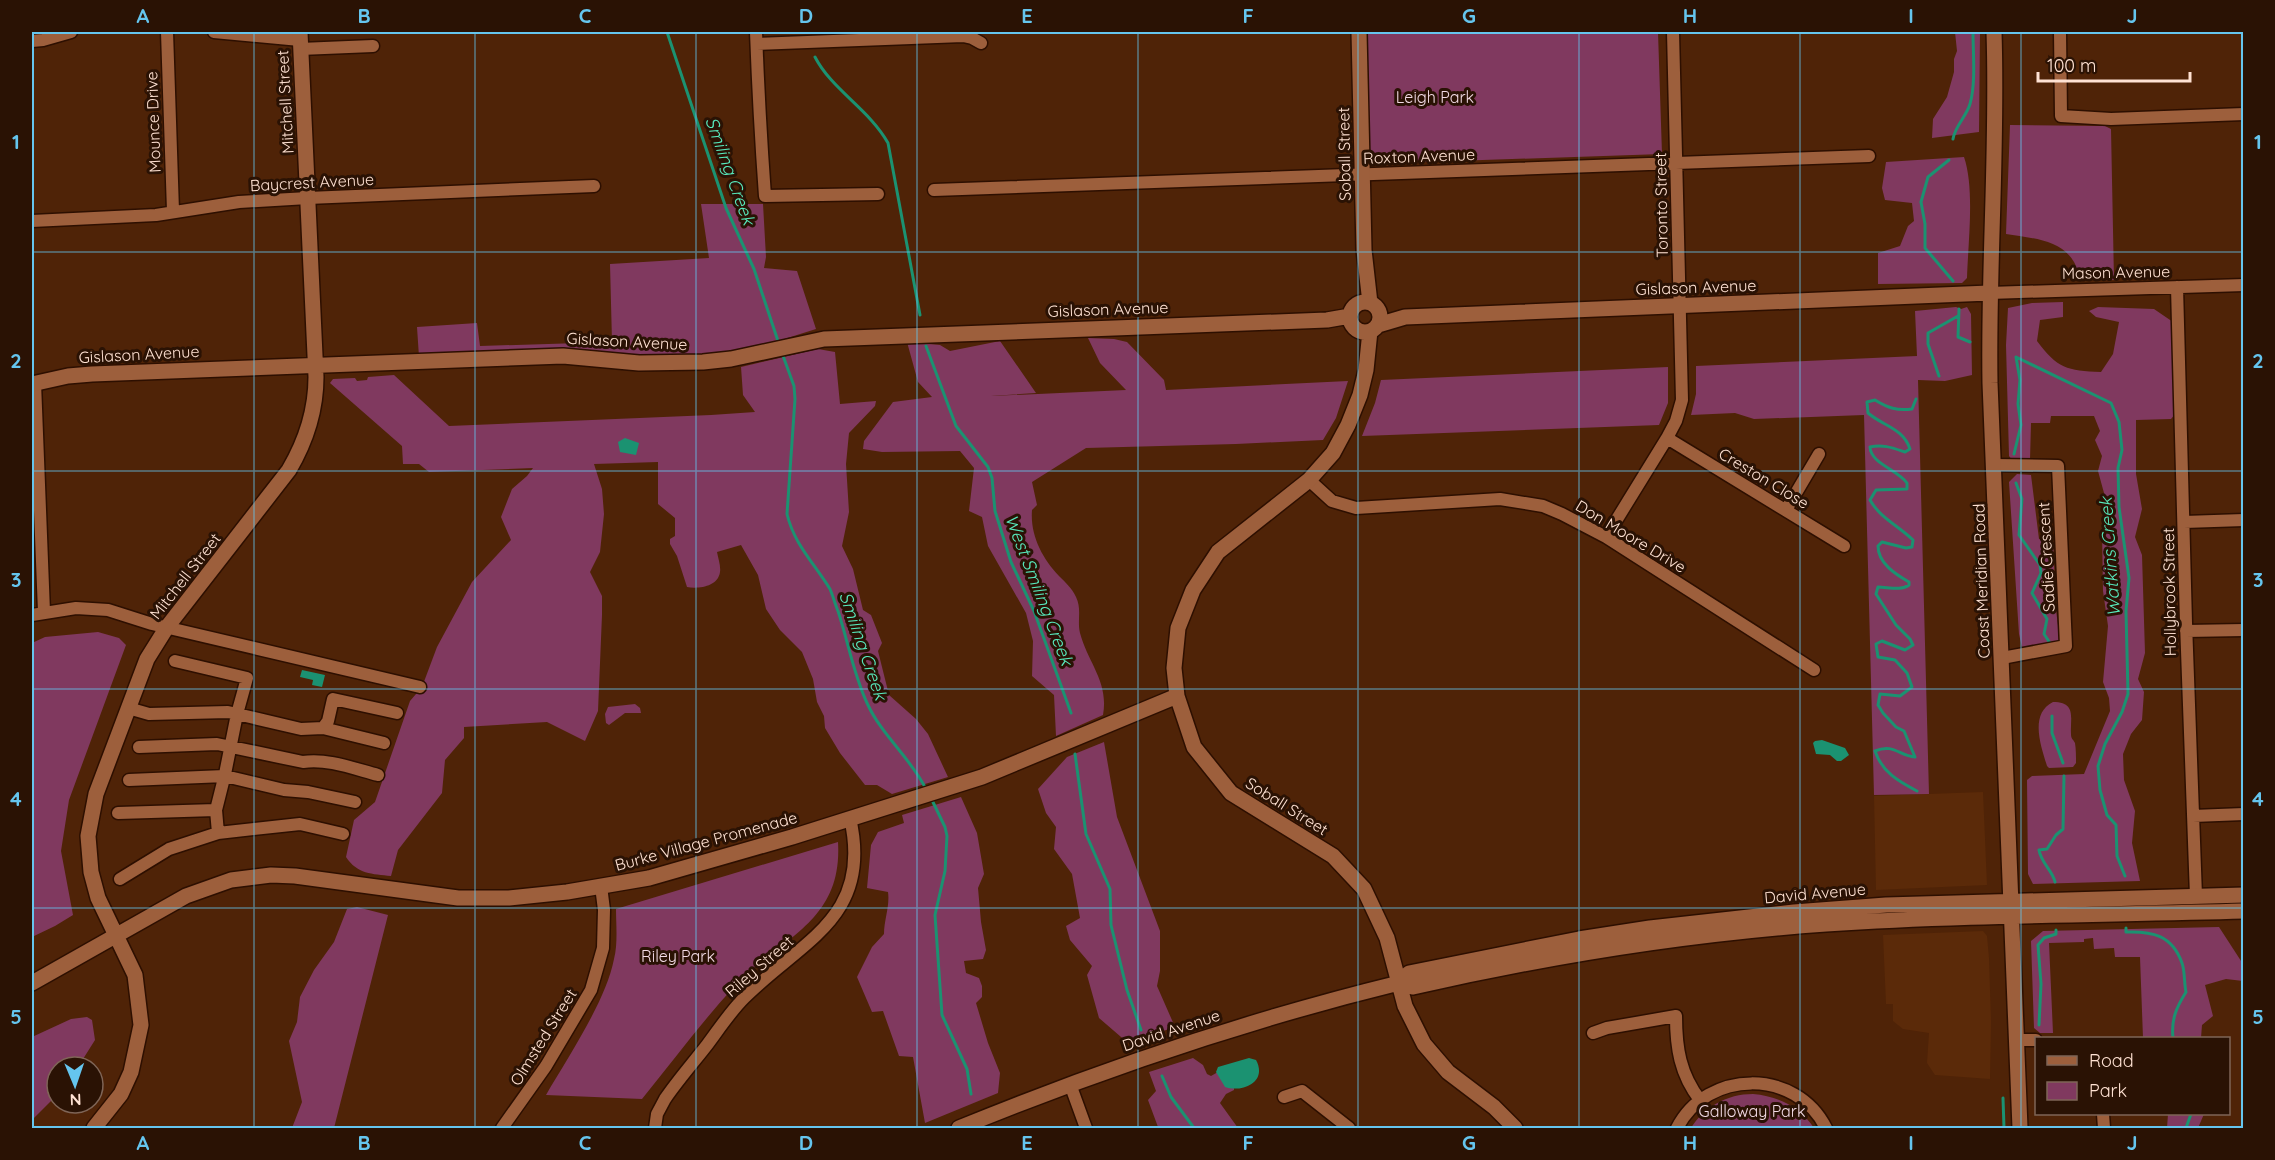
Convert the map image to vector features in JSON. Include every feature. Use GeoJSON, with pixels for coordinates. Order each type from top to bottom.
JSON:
{"type":"FeatureCollection","features":[{"type":"Feature","properties":{"kind":"street"},"geometry":{"type":"LineString","coordinates":[[32,41],[71,32]]}},
{"type":"Feature","properties":{"kind":"street","name":"Mounce Drive"},"geometry":{"type":"LineString","coordinates":[[167,32],[173,211]]}},
{"type":"Feature","properties":{"kind":"street"},"geometry":{"type":"LineString","coordinates":[[214,32],[372,46]]}},
{"type":"Feature","properties":{"kind":"street","name":"Soball Street"},"geometry":{"type":"LineString","coordinates":[[1359,32],[1366,276],[1364,318],[1366,370],[1360,395],[1348,426],[1333,453],[1310,480],[1218,552],[1193,590],[1178,628],[1174,668],[1177,696],[1194,747],[1231,793],[1333,855],[1364,889],[1387,939],[1412,1021],[1432,1054],[1448,1072],[1494,1107],[1515,1128]]}},
{"type":"Feature","properties":{"kind":"street","name":"Toronto Street"},"geometry":{"type":"LineString","coordinates":[[1606,537],[1666,438],[1677,417],[1682,396],[1673,32]]}},
{"type":"Feature","properties":{"kind":"street","name":"Coast Meridian Road"},"geometry":{"type":"LineString","coordinates":[[1994,32],[1996,97],[1989,293],[1990,383],[2020,1128]]}},
{"type":"Feature","properties":{"kind":"street"},"geometry":{"type":"LineString","coordinates":[[2060,32],[2061,116],[2106,119],[2244,114]]}},
{"type":"Feature","properties":{"kind":"street"},"geometry":{"type":"LineString","coordinates":[[878,194],[765,196],[759,126],[757,38],[963,36],[981,43]]}},
{"type":"Feature","properties":{"kind":"street","name":"Mitchell Street"},"geometry":{"type":"LineString","coordinates":[[94,1128],[109,1113],[121,1094],[131,1072],[141,1025],[135,975],[98,898],[89,861],[88,836],[96,794],[147,659],[168,627],[278,486],[299,454],[309,429],[315,403],[300,40]]}},
{"type":"Feature","properties":{"kind":"street","name":"Roxton Avenue"},"geometry":{"type":"LineString","coordinates":[[934,190],[1869,156]]}},
{"type":"Feature","properties":{"kind":"street","name":"Baycrest Avenue"},"geometry":{"type":"LineString","coordinates":[[32,221],[156,215],[239,202],[594,186]]}},
{"type":"Feature","properties":{"kind":"street","name":"Mason Avenue"},"geometry":{"type":"LineString","coordinates":[[1989,293],[2244,285]]}},
{"type":"Feature","properties":{"kind":"street","name":"Hollybrook Street"},"geometry":{"type":"LineString","coordinates":[[2177,287],[2196,896]]}},
{"type":"Feature","properties":{"kind":"street","name":"Gislason Avenue"},"geometry":{"type":"LineString","coordinates":[[33,384],[86,374],[315,364],[563,356],[620,362],[692,362],[731,359],[824,339],[1989,293]]}},
{"type":"Feature","properties":{"kind":"street"},"geometry":{"type":"LineString","coordinates":[[33,384],[38,613],[76,608],[97,608],[118,612],[168,627],[420,687]]}},
{"type":"Feature","properties":{"kind":"street","name":"Creston Close"},"geometry":{"type":"LineString","coordinates":[[1666,438],[1844,546]]}},
{"type":"Feature","properties":{"kind":"street"},"geometry":{"type":"LineString","coordinates":[[1786,510],[1818,454]]}},
{"type":"Feature","properties":{"kind":"street","name":"Sadie Crescent"},"geometry":{"type":"LineString","coordinates":[[1994,465],[2058,466],[2066,646],[2002,658]]}},
{"type":"Feature","properties":{"kind":"street","name":"Don Moore Drive"},"geometry":{"type":"LineString","coordinates":[[1310,480],[1332,501],[1356,508],[1483,499],[1521,501],[1562,514],[1606,537],[1814,670]]}},
{"type":"Feature","properties":{"kind":"street"},"geometry":{"type":"LineString","coordinates":[[2184,522],[2244,520]]}},
{"type":"Feature","properties":{"kind":"street"},"geometry":{"type":"LineString","coordinates":[[2186,632],[2244,630]]}},
{"type":"Feature","properties":{"kind":"street"},"geometry":{"type":"LineString","coordinates":[[175,661],[247,678],[216,810],[218,833]]}},
{"type":"Feature","properties":{"kind":"street","name":"Burke Village Promenade"},"geometry":{"type":"LineString","coordinates":[[32,983],[186,896],[231,880],[272,875],[318,878],[458,898],[509,898],[567,892],[649,878],[792,837],[1016,764],[1177,696]]}},
{"type":"Feature","properties":{"kind":"street"},"geometry":{"type":"LineString","coordinates":[[323,728],[328,721],[333,699],[397,713]]}},
{"type":"Feature","properties":{"kind":"street"},"geometry":{"type":"LineString","coordinates":[[128,708],[149,714],[228,712],[301,729],[323,728],[384,743]]}},
{"type":"Feature","properties":{"kind":"street"},"geometry":{"type":"LineString","coordinates":[[139,747],[217,744],[303,762],[314,760],[378,775]]}},
{"type":"Feature","properties":{"kind":"street"},"geometry":{"type":"LineString","coordinates":[[129,780],[225,776],[284,790],[308,792],[355,802]]}},
{"type":"Feature","properties":{"kind":"street"},"geometry":{"type":"LineString","coordinates":[[118,813],[216,810]]}},
{"type":"Feature","properties":{"kind":"street"},"geometry":{"type":"LineString","coordinates":[[2193,816],[2244,814]]}},
{"type":"Feature","properties":{"kind":"street","name":"Riley Street"},"geometry":{"type":"LineString","coordinates":[[655,1128],[657,1114],[665,1099],[735,1008],[756,987],[817,938],[837,912],[847,892],[854,864],[855,849],[850,818]]}},
{"type":"Feature","properties":{"kind":"street"},"geometry":{"type":"LineString","coordinates":[[120,879],[169,849],[218,833],[300,824],[343,834]]}},
{"type":"Feature","properties":{"kind":"street","name":"Olmsted Street"},"geometry":{"type":"LineString","coordinates":[[502,1128],[546,1066],[591,990],[603,948],[604,910],[601,886]]}},
{"type":"Feature","properties":{"kind":"street","name":"David Avenue"},"geometry":{"type":"LineString","coordinates":[[1399,983],[1409,973],[1543,945],[1650,928],[1828,909],[2010,901],[2244,895]]}},
{"type":"Feature","properties":{"kind":"street","name":"David Avenue"},"geometry":{"type":"LineString","coordinates":[[959,1128],[1070,1084],[1201,1038],[1315,1004],[1399,983],[1413,987],[1586,953],[1728,933],[1825,924],[2244,911]]}},
{"type":"Feature","properties":{"kind":"street"},"geometry":{"type":"LineString","coordinates":[[1593,1033],[1603,1028],[1676,1016],[1677,1046],[1681,1067],[1688,1083],[1700,1100]]}},
{"type":"Feature","properties":{"kind":"street"},"geometry":{"type":"LineString","coordinates":[[2016,1040],[2035,1040]]}},
{"type":"Feature","properties":{"kind":"street"},"geometry":{"type":"LineString","coordinates":[[1070,1084],[1086,1128]]}},
{"type":"Feature","properties":{"kind":"street"},"geometry":{"type":"LineString","coordinates":[[1677,1128],[1691,1108],[1700,1100],[1715,1091],[1736,1084],[1765,1084],[1782,1088],[1801,1098],[1816,1112],[1826,1128]]}},
{"type":"Feature","properties":{"kind":"street"},"geometry":{"type":"LineString","coordinates":[[1284,1097],[1302,1091],[1349,1128]]}},
{"type":"Feature","properties":{"kind":"shaded area"},"geometry":{"type":"Polygon","coordinates":[[[625,438],[639,443],[636,455],[620,452],[618,442],[625,438]]]}},
{"type":"Feature","properties":{"kind":"shaded area"},"geometry":{"type":"Polygon","coordinates":[[[302,670],[325,675],[322,687],[312,685],[313,680],[300,677],[302,670]]]}},
{"type":"Feature","properties":{"kind":"shaded area"},"geometry":{"type":"Polygon","coordinates":[[[1822,740],[1845,748],[1849,755],[1837,761],[1830,755],[1816,754],[1813,743],[1822,740]]]}},
{"type":"Feature","properties":{"kind":"shaded area"},"geometry":{"type":"Polygon","coordinates":[[[1983,792],[1987,885],[1876,890],[1874,796],[1983,792]]]}},
{"type":"Feature","properties":{"kind":"shaded area"},"geometry":{"type":"Polygon","coordinates":[[[1983,931],[1987,936],[1989,958],[1990,1079],[1935,1075],[1927,1063],[1929,1033],[1903,1029],[1893,1021],[1893,1004],[1886,1004],[1883,935],[1983,931]]]}},
{"type":"Feature","properties":{"kind":"shaded area"},"geometry":{"type":"Polygon","coordinates":[[[1249,1058],[1256,1060],[1259,1068],[1256,1080],[1245,1087],[1225,1087],[1216,1072],[1218,1067],[1249,1058]]]}},
{"type":"Feature","properties":{"kind":"green space","name":"Leigh Park"},"geometry":{"type":"Polygon","coordinates":[[[1364,32],[1658,32],[1662,154],[1367,164],[1364,32]]]}},
{"type":"Feature","properties":{"kind":"green space"},"geometry":{"type":"Polygon","coordinates":[[[1955,32],[1980,32],[1979,132],[1932,138],[1933,119],[1947,97],[1954,72],[1954,59],[1957,51],[1955,32]]]}},
{"type":"Feature","properties":{"kind":"green space"},"geometry":{"type":"Polygon","coordinates":[[[2010,125],[2105,126],[2111,129],[2114,280],[2080,280],[2074,262],[2061,248],[2044,241],[2006,234],[2010,125]]]}},
{"type":"Feature","properties":{"kind":"green space"},"geometry":{"type":"Polygon","coordinates":[[[1964,157],[1970,200],[1967,278],[1962,283],[1878,284],[1878,253],[1900,246],[1908,226],[1914,221],[1912,203],[1885,200],[1882,188],[1886,162],[1964,157]]]}},
{"type":"Feature","properties":{"kind":"green space"},"geometry":{"type":"Polygon","coordinates":[[[701,204],[763,204],[766,257],[764,268],[797,271],[816,329],[737,354],[654,358],[419,357],[417,327],[477,323],[480,346],[612,342],[610,264],[709,258],[701,204]]]}},
{"type":"Feature","properties":{"kind":"green space"},"geometry":{"type":"Polygon","coordinates":[[[2063,302],[2063,317],[2040,320],[2037,341],[2057,362],[2079,371],[2101,372],[2113,354],[2119,322],[2096,317],[2089,311],[2098,307],[2154,309],[2173,322],[2175,414],[2171,419],[2136,420],[2136,474],[2142,509],[2135,537],[2142,555],[2145,653],[2138,679],[2144,692],[2142,720],[2131,734],[2123,754],[2124,780],[2135,811],[2132,843],[2140,881],[2033,884],[2028,874],[2027,780],[2032,776],[2084,774],[2110,711],[2109,698],[2103,682],[2108,626],[2103,591],[2102,529],[2107,504],[2098,471],[2102,456],[2095,440],[2100,431],[2094,416],[2051,416],[2050,423],[2031,423],[2030,460],[2012,460],[2009,456],[2006,345],[2008,308],[2032,303],[2063,302]]]}},
{"type":"Feature","properties":{"kind":"green space"},"geometry":{"type":"Polygon","coordinates":[[[1956,307],[1961,309],[1967,307],[1971,314],[1972,375],[1945,381],[1918,380],[1929,794],[1874,795],[1864,415],[1754,419],[1735,413],[1691,415],[1696,394],[1696,366],[1917,356],[1915,311],[1956,307]]]}},
{"type":"Feature","properties":{"kind":"green space"},"geometry":{"type":"Polygon","coordinates":[[[1088,338],[1127,342],[1164,380],[1166,390],[1348,381],[1336,418],[1323,440],[1086,448],[1032,482],[1037,505],[1032,510],[1032,519],[1038,546],[1047,562],[1076,597],[1079,606],[1080,633],[1103,692],[1103,715],[1056,736],[1054,695],[1032,676],[1033,641],[1026,613],[988,546],[982,517],[969,511],[974,468],[960,451],[882,452],[863,449],[864,441],[893,402],[932,397],[918,382],[907,342],[940,345],[950,351],[1000,341],[1036,393],[991,396],[1126,390],[1100,363],[1088,338]]]}},
{"type":"Feature","properties":{"kind":"green space"},"geometry":{"type":"Polygon","coordinates":[[[818,349],[835,352],[840,404],[876,401],[875,406],[849,433],[846,464],[849,512],[842,546],[853,569],[863,610],[871,615],[882,643],[878,651],[889,695],[916,719],[928,734],[948,777],[892,794],[877,785],[865,785],[840,753],[825,728],[824,716],[817,702],[813,679],[802,652],[780,630],[766,609],[758,575],[741,545],[717,552],[720,570],[716,581],[702,587],[687,587],[677,556],[670,544],[670,539],[675,536],[675,518],[658,504],[658,462],[594,464],[602,489],[604,514],[600,552],[590,572],[602,596],[602,615],[598,711],[585,741],[547,722],[464,727],[464,738],[445,760],[442,793],[398,850],[391,876],[366,872],[350,863],[346,857],[354,820],[375,802],[410,701],[422,687],[437,647],[472,582],[511,540],[501,517],[512,489],[533,468],[429,472],[419,464],[403,464],[402,446],[330,383],[333,379],[355,378],[357,381],[367,380],[368,377],[394,375],[449,426],[711,415],[755,412],[743,395],[741,367],[818,349]]]}},
{"type":"Feature","properties":{"kind":"green space"},"geometry":{"type":"Polygon","coordinates":[[[1668,367],[1668,403],[1659,425],[1362,436],[1381,380],[1668,367]]]}},
{"type":"Feature","properties":{"kind":"green space"},"geometry":{"type":"Polygon","coordinates":[[[2017,474],[2031,475],[2039,539],[2053,541],[2056,610],[2060,641],[2023,652],[2019,634],[2009,482],[2017,474]]]}},
{"type":"Feature","properties":{"kind":"green space"},"geometry":{"type":"Polygon","coordinates":[[[98,632],[119,638],[126,645],[69,800],[61,851],[73,915],[32,937],[32,643],[45,637],[98,632]]]}},
{"type":"Feature","properties":{"kind":"green space"},"geometry":{"type":"Polygon","coordinates":[[[2053,702],[2066,705],[2071,712],[2071,736],[2075,743],[2076,753],[2076,763],[2073,767],[2049,768],[2047,766],[2040,740],[2039,722],[2041,714],[2053,702]]]}},
{"type":"Feature","properties":{"kind":"green space"},"geometry":{"type":"Polygon","coordinates":[[[635,704],[640,708],[641,713],[625,713],[609,725],[606,723],[605,714],[608,707],[635,704]]]}},
{"type":"Feature","properties":{"kind":"green space"},"geometry":{"type":"Polygon","coordinates":[[[1104,742],[1117,817],[1160,931],[1160,971],[1157,986],[1175,1027],[1128,1043],[1099,1018],[1087,975],[1092,966],[1070,940],[1066,926],[1080,918],[1072,874],[1054,849],[1056,827],[1046,813],[1038,789],[1067,757],[1104,742]]]}},
{"type":"Feature","properties":{"kind":"green space"},"geometry":{"type":"Polygon","coordinates":[[[961,797],[977,833],[984,874],[978,888],[986,950],[983,959],[964,961],[966,973],[979,978],[982,986],[982,997],[976,1003],[1000,1073],[998,1093],[925,1123],[913,1057],[899,1056],[883,1011],[872,1012],[857,977],[872,947],[884,934],[888,902],[888,892],[867,888],[871,845],[878,832],[904,823],[902,815],[961,797]]]}},
{"type":"Feature","properties":{"kind":"green space","name":"Riley Park"},"geometry":{"type":"Polygon","coordinates":[[[838,842],[837,870],[830,893],[819,911],[804,927],[750,971],[733,988],[642,1099],[546,1095],[595,1010],[610,975],[616,947],[616,909],[838,842]]]}},
{"type":"Feature","properties":{"kind":"green space"},"geometry":{"type":"Polygon","coordinates":[[[357,907],[388,915],[334,1128],[292,1128],[302,1102],[289,1041],[297,1022],[300,997],[314,970],[334,942],[347,909],[357,907]]]}},
{"type":"Feature","properties":{"kind":"green space"},"geometry":{"type":"Polygon","coordinates":[[[2219,927],[2243,964],[2243,981],[2226,979],[2205,985],[2213,1016],[2202,1025],[2201,1037],[2143,1037],[2140,957],[2115,957],[2114,948],[2094,949],[2093,938],[2084,939],[2084,942],[2049,943],[2053,1033],[2040,1033],[2034,1028],[2031,941],[2043,931],[2219,927]]]}},
{"type":"Feature","properties":{"kind":"green space"},"geometry":{"type":"Polygon","coordinates":[[[87,1017],[92,1020],[95,1040],[86,1055],[45,1055],[45,1107],[32,1120],[32,1037],[71,1019],[87,1017]]]}},
{"type":"Feature","properties":{"kind":"green space"},"geometry":{"type":"Polygon","coordinates":[[[1193,1058],[1203,1065],[1207,1074],[1211,1076],[1218,1072],[1234,1086],[1234,1090],[1226,1094],[1220,1103],[1238,1128],[1158,1127],[1148,1100],[1156,1091],[1149,1072],[1193,1058]]]}},
{"type":"Feature","properties":{"kind":"green space","name":"Galloway Park"},"geometry":{"type":"Polygon","coordinates":[[[1753,1094],[1771,1097],[1788,1104],[1802,1114],[1814,1128],[1691,1128],[1709,1108],[1717,1103],[1734,1096],[1753,1094]]]}},
{"type":"Feature","properties":{"kind":"green space"},"geometry":{"type":"Polygon","coordinates":[[[2168,1115],[2204,1115],[2198,1128],[2167,1128],[2168,1115]]]}},
{"type":"Feature","properties":{"kind":"waterway","name":"Smiling Creek"},"geometry":{"type":"LineString","coordinates":[[667,32],[726,208],[754,269],[779,344]]}},
{"type":"Feature","properties":{"kind":"waterway","name":"Watkins Creek"},"geometry":{"type":"LineString","coordinates":[[1953,139],[1972,96],[1973,32]]}},
{"type":"Feature","properties":{"kind":"waterway","name":"West Smiling Creek"},"geometry":{"type":"LineString","coordinates":[[815,57],[831,80],[871,120],[888,143],[920,315]]}},
{"type":"Feature","properties":{"kind":"waterway","name":"Watkins Creek"},"geometry":{"type":"LineString","coordinates":[[1949,160],[1928,177],[1921,202],[1925,224],[1925,248],[1953,281]]}},
{"type":"Feature","properties":{"kind":"waterway","name":"Watkins Creek"},"geometry":{"type":"LineString","coordinates":[[1959,309],[1958,337],[1970,342]]}},
{"type":"Feature","properties":{"kind":"waterway"},"geometry":{"type":"LineString","coordinates":[[1939,376],[1928,344],[1928,333],[1958,316]]}},
{"type":"Feature","properties":{"kind":"waterway","name":"West Smiling Creek"},"geometry":{"type":"LineString","coordinates":[[926,346],[956,426],[988,467],[992,478],[995,511],[1011,562],[1034,611],[1071,713]]}},
{"type":"Feature","properties":{"kind":"waterway","name":"Smiling Creek"},"geometry":{"type":"LineString","coordinates":[[782,353],[794,386],[795,399],[787,514],[790,525],[799,544],[830,589],[858,680],[873,715],[926,789]]}},
{"type":"Feature","properties":{"kind":"waterway","name":"Watkins Creek"},"geometry":{"type":"LineString","coordinates":[[2016,357],[2111,403],[2119,422],[2122,450],[2118,468],[2119,507],[2129,578],[2126,611],[2128,694],[2122,712],[2105,744],[2098,766],[2100,790],[2107,815],[2116,825],[2117,856],[2125,876]]}},
{"type":"Feature","properties":{"kind":"waterway"},"geometry":{"type":"LineString","coordinates":[[2014,454],[2021,425],[2018,404],[2020,380],[2016,357]]}},
{"type":"Feature","properties":{"kind":"waterway"},"geometry":{"type":"LineString","coordinates":[[1916,399],[1912,409],[1907,410],[1893,408],[1875,400],[1867,402],[1868,413],[1903,436],[1910,449],[1905,452],[1884,446],[1870,447],[1875,458],[1907,483],[1907,489],[1876,490],[1870,500],[1884,517],[1913,540],[1912,547],[1906,548],[1882,542],[1878,546],[1884,563],[1909,582],[1909,585],[1898,588],[1878,587],[1876,594],[1896,625],[1913,645],[1905,650],[1882,641],[1876,644],[1878,657],[1895,660],[1907,673],[1912,687],[1900,696],[1880,694],[1878,705],[1896,727],[1904,731],[1915,757],[1887,748],[1875,751],[1886,770],[1917,791]]}},
{"type":"Feature","properties":{"kind":"waterway"},"geometry":{"type":"LineString","coordinates":[[2016,483],[2022,499],[2019,535],[2040,565],[2041,573],[2032,593],[2047,619],[2044,634],[2050,643]]}},
{"type":"Feature","properties":{"kind":"waterway"},"geometry":{"type":"LineString","coordinates":[[2052,716],[2052,733],[2063,763]]}},
{"type":"Feature","properties":{"kind":"waterway","name":"West Smiling Creek"},"geometry":{"type":"LineString","coordinates":[[1075,754],[1086,834],[1110,889],[1111,925],[1127,990],[1141,1030]]}},
{"type":"Feature","properties":{"kind":"waterway"},"geometry":{"type":"LineString","coordinates":[[2055,882],[2039,850],[2047,849],[2063,829],[2064,776]]}},
{"type":"Feature","properties":{"kind":"waterway","name":"Smiling Creek"},"geometry":{"type":"LineString","coordinates":[[931,798],[947,836],[945,871],[935,915],[942,1015],[967,1069],[971,1094]]}},
{"type":"Feature","properties":{"kind":"waterway","name":"Watkins Creek"},"geometry":{"type":"LineString","coordinates":[[2126,928],[2126,932],[2144,932],[2167,941],[2173,946],[2182,963],[2186,992],[2175,1014],[2173,1037]]}},
{"type":"Feature","properties":{"kind":"waterway"},"geometry":{"type":"LineString","coordinates":[[2039,1025],[2041,984],[2038,945],[2044,938],[2056,934],[2056,930]]}},
{"type":"Feature","properties":{"kind":"waterway","name":"West Smiling Creek"},"geometry":{"type":"LineString","coordinates":[[1162,1076],[1171,1097],[1194,1128]]}},
{"type":"Feature","properties":{"kind":"waterway"},"geometry":{"type":"LineString","coordinates":[[2003,1098],[2004,1128]]}},
{"type":"Feature","properties":{"kind":"waterway","name":"Watkins Creek"},"geometry":{"type":"LineString","coordinates":[[2186,1128],[2191,1115]]}}]}
